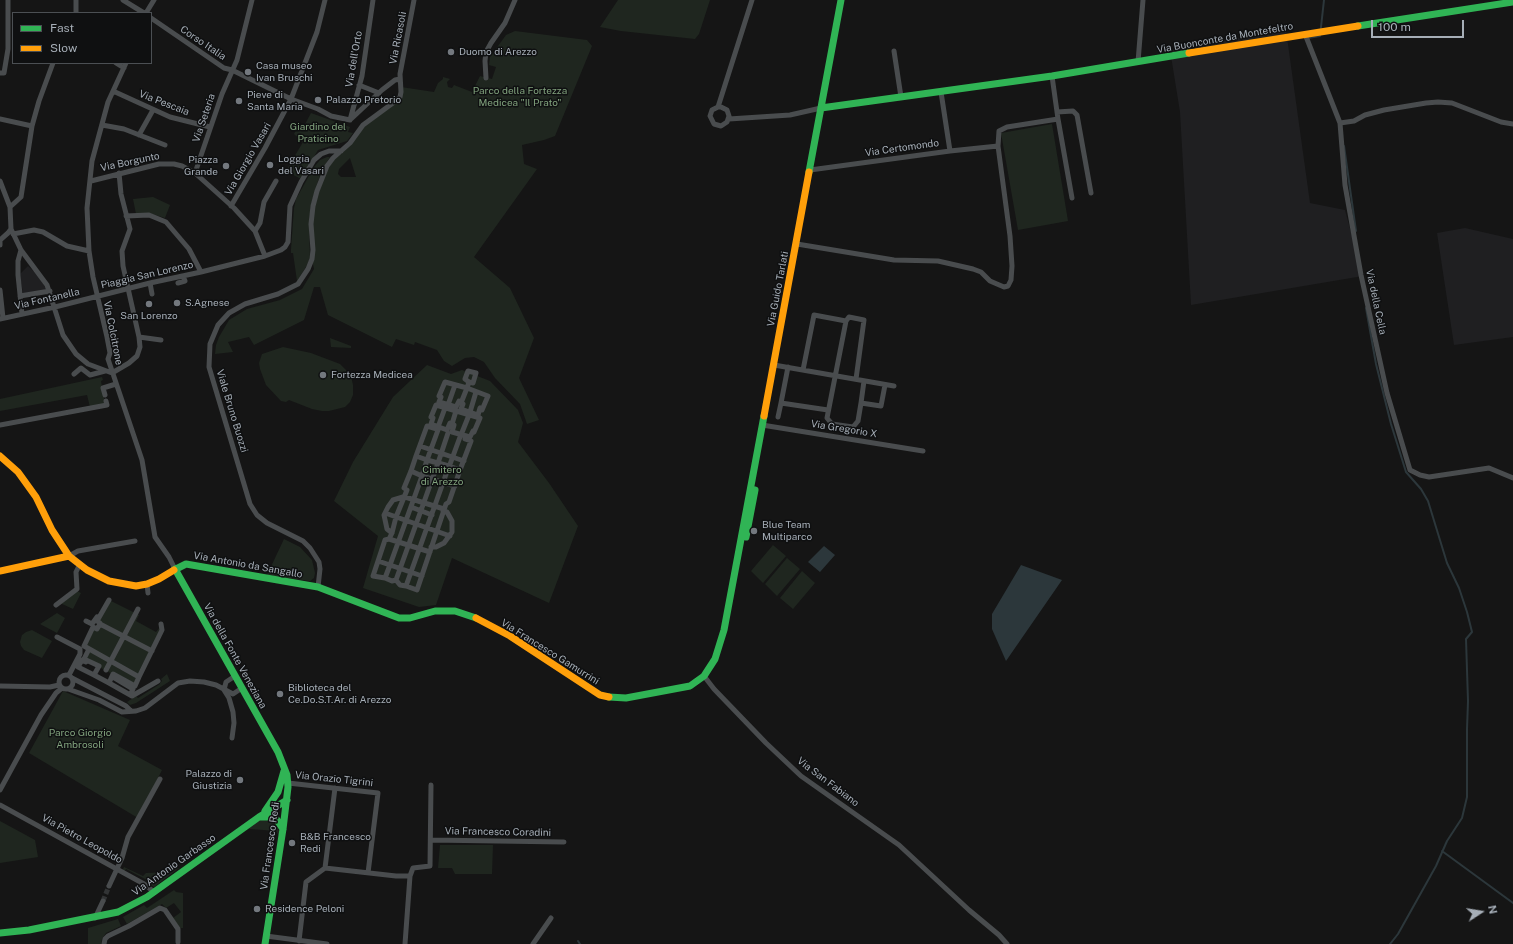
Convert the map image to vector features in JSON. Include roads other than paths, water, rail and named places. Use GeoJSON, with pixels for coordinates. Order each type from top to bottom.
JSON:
{"type":"FeatureCollection","features":[{"type":"Feature","properties":{"kind":"main road","name":"Via Guido Tarlati"},"geometry":{"type":"LineString","coordinates":[[733,581],[797,244],[841,0]]}},
{"type":"Feature","properties":{"kind":"main road","name":"Via Buonconte da Montefeltro"},"geometry":{"type":"LineString","coordinates":[[821,108],[1052,76],[1305,34],[1513,2]]}},
{"type":"Feature","properties":{"kind":"main road"},"geometry":{"type":"LineString","coordinates":[[704,676],[715,659],[724,630],[733,581],[744,548],[756,485],[757,454]]}},
{"type":"Feature","properties":{"kind":"main road"},"geometry":{"type":"LineString","coordinates":[[0,456],[18,472],[27,484],[36,498],[52,530],[69,556],[87,570],[109,581],[136,586],[159,580],[175,569]]}},
{"type":"Feature","properties":{"kind":"main road"},"geometry":{"type":"LineString","coordinates":[[749,525],[747,524],[752,483]]}},
{"type":"Feature","properties":{"kind":"main road"},"geometry":{"type":"LineString","coordinates":[[0,571],[69,556]]}},
{"type":"Feature","properties":{"kind":"main road","name":"Via Antonio da Sangallo"},"geometry":{"type":"LineString","coordinates":[[175,569],[186,564],[318,587]]}},
{"type":"Feature","properties":{"kind":"main road","name":"Via della Fonte Veneziana"},"geometry":{"type":"LineString","coordinates":[[175,569],[278,752]]}},
{"type":"Feature","properties":{"kind":"main road","name":"Via Francesco Gamurrini"},"geometry":{"type":"LineString","coordinates":[[318,587],[399,618],[410,618],[435,612],[455,611],[474,617],[510,636],[590,690],[600,695],[613,698],[643,696],[690,686],[704,676]]}},
{"type":"Feature","properties":{"kind":"main road","name":"Via Francesco Redi"},"geometry":{"type":"LineString","coordinates":[[265,944],[287,800],[288,783],[284,766],[278,752]]}},
{"type":"Feature","properties":{"kind":"main road","name":"Via Antonio Garbasso"},"geometry":{"type":"LineString","coordinates":[[259,817],[269,807],[278,792],[284,766]]}},
{"type":"Feature","properties":{"kind":"main road","name":"Via Antonio Garbasso"},"geometry":{"type":"LineString","coordinates":[[0,933],[29,930],[95,918],[118,912],[141,901],[259,817],[287,800]]}},
{"type":"Feature","properties":{"kind":"main road"},"geometry":{"type":"LineString","coordinates":[[259,817],[272,817],[277,820],[283,829]]}},
{"type":"Feature","properties":{"kind":"street"},"geometry":{"type":"LineString","coordinates":[[2,73],[8,48],[11,21],[8,0]]}},
{"type":"Feature","properties":{"kind":"street"},"geometry":{"type":"LineString","coordinates":[[76,0],[76,12]]}},
{"type":"Feature","properties":{"kind":"street"},"geometry":{"type":"LineString","coordinates":[[123,0],[143,12]]}},
{"type":"Feature","properties":{"kind":"street"},"geometry":{"type":"LineString","coordinates":[[146,12],[154,0]]}},
{"type":"Feature","properties":{"kind":"street","name":"Via Seteria"},"geometry":{"type":"LineString","coordinates":[[195,173],[210,127],[237,60],[252,0]]}},
{"type":"Feature","properties":{"kind":"street","name":"Via Giorgio Vasari"},"geometry":{"type":"LineString","coordinates":[[231,206],[292,99],[317,32],[325,0]]}},
{"type":"Feature","properties":{"kind":"street","name":"Via dell'Orto"},"geometry":{"type":"LineString","coordinates":[[350,120],[362,76],[373,0]]}},
{"type":"Feature","properties":{"kind":"street","name":"Via Ricasoli"},"geometry":{"type":"LineString","coordinates":[[400,79],[414,0]]}},
{"type":"Feature","properties":{"kind":"street"},"geometry":{"type":"LineString","coordinates":[[486,78],[486,52],[505,23],[515,0]]}},
{"type":"Feature","properties":{"kind":"street"},"geometry":{"type":"LineString","coordinates":[[718,107],[727,110],[729,119],[726,124],[721,126],[712,122],[711,113],[718,107],[752,0]]}},
{"type":"Feature","properties":{"kind":"street"},"geometry":{"type":"LineString","coordinates":[[1138,62],[1143,0]]}},
{"type":"Feature","properties":{"kind":"street","name":"Corso Italia"},"geometry":{"type":"LineString","coordinates":[[152,19],[224,68],[232,70],[331,116],[350,120]]}},
{"type":"Feature","properties":{"kind":"street","name":"Via della Cella"},"geometry":{"type":"LineString","coordinates":[[1305,34],[1340,122],[1345,185],[1361,275],[1387,393],[1410,470],[1420,476],[1429,476],[1489,468],[1513,478]]}},
{"type":"Feature","properties":{"kind":"street"},"geometry":{"type":"LineString","coordinates":[[894,51],[901,97]]}},
{"type":"Feature","properties":{"kind":"street"},"geometry":{"type":"LineString","coordinates":[[10,207],[21,197],[32,126],[39,101],[53,64]]}},
{"type":"Feature","properties":{"kind":"street","name":"Via Colcitrone"},"geometry":{"type":"LineString","coordinates":[[125,66],[113,91],[92,161],[87,208],[89,251],[97,296],[110,353],[108,360],[142,460],[155,538],[169,557],[175,569]]}},
{"type":"Feature","properties":{"kind":"street"},"geometry":{"type":"LineString","coordinates":[[1052,76],[1072,198]]}},
{"type":"Feature","properties":{"kind":"street"},"geometry":{"type":"LineString","coordinates":[[350,120],[379,93],[395,80],[400,79]]}},
{"type":"Feature","properties":{"kind":"street","name":"Viale Bruno Buozzi"},"geometry":{"type":"LineString","coordinates":[[318,587],[320,569],[316,556],[310,548],[303,541],[267,523],[257,515],[250,504],[209,367],[210,344],[214,333],[223,318],[229,313],[245,304],[278,294],[298,284],[308,269],[312,259],[313,250],[311,224],[313,206],[319,186],[328,166],[333,158],[350,143],[363,125],[397,100],[401,92],[400,79]]}},
{"type":"Feature","properties":{"kind":"street"},"geometry":{"type":"LineString","coordinates":[[359,86],[379,93]]}},
{"type":"Feature","properties":{"kind":"street","name":"Via Pescaia"},"geometry":{"type":"LineString","coordinates":[[113,91],[170,117],[210,127]]}},
{"type":"Feature","properties":{"kind":"street"},"geometry":{"type":"LineString","coordinates":[[941,92],[950,151]]}},
{"type":"Feature","properties":{"kind":"street"},"geometry":{"type":"LineString","coordinates":[[1340,122],[1354,121],[1365,115],[1426,102],[1452,102],[1501,122],[1513,124]]}},
{"type":"Feature","properties":{"kind":"street"},"geometry":{"type":"LineString","coordinates":[[729,119],[790,115],[821,108]]}},
{"type":"Feature","properties":{"kind":"street"},"geometry":{"type":"LineString","coordinates":[[139,136],[153,110]]}},
{"type":"Feature","properties":{"kind":"street"},"geometry":{"type":"LineString","coordinates":[[1057,112],[1073,111],[1077,115],[1091,193]]}},
{"type":"Feature","properties":{"kind":"street"},"geometry":{"type":"LineString","coordinates":[[0,119],[32,126]]}},
{"type":"Feature","properties":{"kind":"street"},"geometry":{"type":"LineString","coordinates":[[797,244],[894,260],[938,261],[973,269],[981,272],[990,281],[1004,287],[1008,286],[1011,280],[1012,266],[1010,236],[998,146],[999,131],[1007,127],[1058,119]]}},
{"type":"Feature","properties":{"kind":"street"},"geometry":{"type":"LineString","coordinates":[[102,125],[124,129],[139,136],[166,145]]}},
{"type":"Feature","properties":{"kind":"street","name":"Via Certomondo"},"geometry":{"type":"LineString","coordinates":[[810,170],[998,146]]}},
{"type":"Feature","properties":{"kind":"street","name":"Piaggia San Lorenzo"},"geometry":{"type":"LineString","coordinates":[[97,296],[265,256],[281,250],[288,242],[290,206],[297,189],[314,160],[321,154],[329,151],[341,151]]}},
{"type":"Feature","properties":{"kind":"street","name":"Via Borgunto"},"geometry":{"type":"LineString","coordinates":[[91,181],[119,173],[166,164],[182,166],[195,173],[231,206],[254,231],[265,256]]}},
{"type":"Feature","properties":{"kind":"street"},"geometry":{"type":"LineString","coordinates":[[0,181],[10,207],[12,232],[21,250],[50,291],[63,335],[76,354],[88,364],[112,373],[129,363],[137,356],[140,346],[129,288],[123,266],[122,251],[130,229],[121,194],[119,173]]}},
{"type":"Feature","properties":{"kind":"street"},"geometry":{"type":"LineString","coordinates":[[254,231],[260,223],[264,202],[276,181]]}},
{"type":"Feature","properties":{"kind":"street"},"geometry":{"type":"LineString","coordinates":[[126,216],[149,215],[166,222],[189,249],[201,272]]}},
{"type":"Feature","properties":{"kind":"street"},"geometry":{"type":"LineString","coordinates":[[0,244],[0,240],[8,233],[34,230],[43,232],[67,246],[89,251]]}},
{"type":"Feature","properties":{"kind":"street"},"geometry":{"type":"LineString","coordinates":[[21,250],[18,261],[22,314]]}},
{"type":"Feature","properties":{"kind":"street"},"geometry":{"type":"LineString","coordinates":[[178,283],[185,281],[183,276]]}},
{"type":"Feature","properties":{"kind":"street"},"geometry":{"type":"LineString","coordinates":[[150,283],[152,294]]}},
{"type":"Feature","properties":{"kind":"street"},"geometry":{"type":"LineString","coordinates":[[0,290],[2,319]]}},
{"type":"Feature","properties":{"kind":"street"},"geometry":{"type":"LineString","coordinates":[[20,296],[50,291]]}},
{"type":"Feature","properties":{"kind":"street","name":"Via Fontanella"},"geometry":{"type":"LineString","coordinates":[[2,319],[97,296]]}},
{"type":"Feature","properties":{"kind":"street"},"geometry":{"type":"LineString","coordinates":[[803,370],[814,315],[846,321]]}},
{"type":"Feature","properties":{"kind":"street"},"geometry":{"type":"LineString","coordinates":[[856,379],[864,320],[849,317],[846,321],[828,410],[827,418],[832,424],[853,427],[858,421],[864,381]]}},
{"type":"Feature","properties":{"kind":"street"},"geometry":{"type":"LineString","coordinates":[[139,337],[161,340]]}},
{"type":"Feature","properties":{"kind":"street"},"geometry":{"type":"LineString","coordinates":[[774,365],[894,386]]}},
{"type":"Feature","properties":{"kind":"street"},"geometry":{"type":"LineString","coordinates":[[778,417],[788,367]]}},
{"type":"Feature","properties":{"kind":"street"},"geometry":{"type":"LineString","coordinates":[[74,374],[81,368],[90,375],[105,370]]}},
{"type":"Feature","properties":{"kind":"street"},"geometry":{"type":"LineString","coordinates":[[445,382],[467,388],[488,396],[482,410],[480,408],[478,415],[456,411],[439,402],[441,397],[439,396],[445,382]]}},
{"type":"Feature","properties":{"kind":"street"},"geometry":{"type":"LineString","coordinates":[[461,402],[463,404],[461,409],[480,418],[474,432],[472,431],[470,437],[448,433],[431,424],[433,418],[431,417],[436,405],[456,407],[459,401],[461,402],[469,382]]}},
{"type":"Feature","properties":{"kind":"street"},"geometry":{"type":"LineString","coordinates":[[105,395],[103,386],[116,384]]}},
{"type":"Feature","properties":{"kind":"street"},"geometry":{"type":"LineString","coordinates":[[861,403],[881,406],[885,384]]}},
{"type":"Feature","properties":{"kind":"street"},"geometry":{"type":"LineString","coordinates":[[385,578],[430,450],[455,385]]}},
{"type":"Feature","properties":{"kind":"street"},"geometry":{"type":"LineString","coordinates":[[406,586],[452,457],[470,414],[476,392]]}},
{"type":"Feature","properties":{"kind":"street"},"geometry":{"type":"LineString","coordinates":[[0,425],[106,403]]}},
{"type":"Feature","properties":{"kind":"street"},"geometry":{"type":"LineString","coordinates":[[781,403],[828,410]]}},
{"type":"Feature","properties":{"kind":"street"},"geometry":{"type":"LineString","coordinates":[[396,580],[400,585],[417,590],[446,504],[449,502],[464,461],[471,441],[452,432],[454,425],[452,424],[456,411]]}},
{"type":"Feature","properties":{"kind":"street"},"geometry":{"type":"LineString","coordinates":[[396,580],[392,581],[373,576],[385,540],[389,539],[392,533],[396,517],[407,490],[404,488],[427,426],[447,430],[450,423],[452,424]]}},
{"type":"Feature","properties":{"kind":"street","name":"Via Gregorio X"},"geometry":{"type":"LineString","coordinates":[[762,425],[923,451]]}},
{"type":"Feature","properties":{"kind":"street"},"geometry":{"type":"LineString","coordinates":[[396,580],[448,433]]}},
{"type":"Feature","properties":{"kind":"street"},"geometry":{"type":"LineString","coordinates":[[420,446],[464,461]]}},
{"type":"Feature","properties":{"kind":"street"},"geometry":{"type":"LineString","coordinates":[[416,456],[460,470]]}},
{"type":"Feature","properties":{"kind":"street"},"geometry":{"type":"LineString","coordinates":[[411,471],[455,486]]}},
{"type":"Feature","properties":{"kind":"street"},"geometry":{"type":"LineString","coordinates":[[389,539],[419,549],[436,548],[450,536],[452,532],[452,521],[447,512],[444,510],[404,497],[393,500],[385,513],[385,525],[388,531],[392,533]]}},
{"type":"Feature","properties":{"kind":"street"},"geometry":{"type":"LineString","coordinates":[[410,507],[432,515]]}},
{"type":"Feature","properties":{"kind":"street"},"geometry":{"type":"LineString","coordinates":[[385,513],[450,536]]}},
{"type":"Feature","properties":{"kind":"street"},"geometry":{"type":"LineString","coordinates":[[69,556],[78,551],[135,542]]}},
{"type":"Feature","properties":{"kind":"street"},"geometry":{"type":"LineString","coordinates":[[378,561],[422,576]]}},
{"type":"Feature","properties":{"kind":"street"},"geometry":{"type":"LineString","coordinates":[[56,605],[77,589],[76,572],[80,564]]}},
{"type":"Feature","properties":{"kind":"street"},"geometry":{"type":"LineString","coordinates":[[147,584],[148,593]]}},
{"type":"Feature","properties":{"kind":"street"},"geometry":{"type":"LineString","coordinates":[[0,686],[63,687],[72,685],[71,677],[80,654],[80,648],[92,624],[108,599],[97,621],[152,651]]}},
{"type":"Feature","properties":{"kind":"street"},"geometry":{"type":"LineString","coordinates":[[106,670],[138,609]]}},
{"type":"Feature","properties":{"kind":"street"},"geometry":{"type":"LineString","coordinates":[[86,621],[92,624]]}},
{"type":"Feature","properties":{"kind":"street"},"geometry":{"type":"LineString","coordinates":[[100,624],[97,629],[94,627],[84,646],[139,677]]}},
{"type":"Feature","properties":{"kind":"street"},"geometry":{"type":"LineString","coordinates":[[109,683],[113,674],[135,686],[162,630],[161,624]]}},
{"type":"Feature","properties":{"kind":"street"},"geometry":{"type":"LineString","coordinates":[[57,637],[80,648]]}},
{"type":"Feature","properties":{"kind":"street"},"geometry":{"type":"LineString","coordinates":[[90,649],[84,660],[98,667]]}},
{"type":"Feature","properties":{"kind":"street"},"geometry":{"type":"LineString","coordinates":[[98,667],[82,660],[78,667],[132,696],[158,681]]}},
{"type":"Feature","properties":{"kind":"street"},"geometry":{"type":"LineString","coordinates":[[94,675],[98,667]]}},
{"type":"Feature","properties":{"kind":"street"},"geometry":{"type":"LineString","coordinates":[[131,711],[126,706],[66,674],[59,680],[63,687],[99,700],[122,712],[136,711],[145,708],[178,683],[190,681],[204,682],[216,685],[233,694],[242,688]]}},
{"type":"Feature","properties":{"kind":"street"},"geometry":{"type":"LineString","coordinates":[[232,738],[234,723],[233,712],[229,698],[224,690],[226,682],[235,676]]}},
{"type":"Feature","properties":{"kind":"street","name":"Via San Fabiano"},"geometry":{"type":"LineString","coordinates":[[704,676],[714,689],[766,743],[801,776],[899,844],[1007,944]]}},
{"type":"Feature","properties":{"kind":"street"},"geometry":{"type":"LineString","coordinates":[[112,677],[133,689],[130,695]]}},
{"type":"Feature","properties":{"kind":"street"},"geometry":{"type":"LineString","coordinates":[[0,790],[42,715],[56,693],[63,687]]}},
{"type":"Feature","properties":{"kind":"street"},"geometry":{"type":"LineString","coordinates":[[109,886],[124,853],[128,837],[160,779]]}},
{"type":"Feature","properties":{"kind":"street","name":"Via Orazio Tigrini"},"geometry":{"type":"LineString","coordinates":[[288,783],[378,793],[368,873]]}},
{"type":"Feature","properties":{"kind":"street","name":"Via Francesco Coradini"},"geometry":{"type":"LineString","coordinates":[[410,876],[413,868],[430,866],[431,785]]}},
{"type":"Feature","properties":{"kind":"street"},"geometry":{"type":"LineString","coordinates":[[325,868],[336,788]]}},
{"type":"Feature","properties":{"kind":"street","name":"Via Pietro Leopoldo"},"geometry":{"type":"LineString","coordinates":[[0,805],[145,884],[154,892]]}},
{"type":"Feature","properties":{"kind":"street","name":"Via Francesco Coradini"},"geometry":{"type":"LineString","coordinates":[[431,840],[564,842]]}},
{"type":"Feature","properties":{"kind":"street"},"geometry":{"type":"LineString","coordinates":[[299,941],[306,882],[325,868],[396,876],[410,876],[405,944]]}},
{"type":"Feature","properties":{"kind":"street"},"geometry":{"type":"LineString","coordinates":[[95,918],[103,901]]}},
{"type":"Feature","properties":{"kind":"street"},"geometry":{"type":"LineString","coordinates":[[104,944],[105,939],[108,936],[160,908],[165,910],[178,929],[178,942]]}},
{"type":"Feature","properties":{"kind":"street"},"geometry":{"type":"LineString","coordinates":[[533,944],[551,918]]}},
{"type":"Feature","properties":{"kind":"street"},"geometry":{"type":"LineString","coordinates":[[266,936],[327,944]]}},
{"type":"Feature","properties":{"kind":"waterway"},"geometry":{"type":"LineString","coordinates":[[1308,38],[1320,36],[1324,0]]}},
{"type":"Feature","properties":{"kind":"waterway"},"geometry":{"type":"LineString","coordinates":[[1344,146],[1356,231]]}},
{"type":"Feature","properties":{"kind":"waterway"},"geometry":{"type":"LineString","coordinates":[[1366,308],[1376,364],[1391,424],[1406,472],[1421,489],[1428,501],[1447,563],[1459,588],[1472,632],[1466,639],[1468,701],[1467,797],[1462,818],[1447,841],[1436,866],[1398,934],[1390,944]]}},
{"type":"Feature","properties":{"kind":"waterway"},"geometry":{"type":"LineString","coordinates":[[1442,851],[1513,903]]}},
{"type":"Feature","properties":{"kind":"tunnel"},"geometry":{"type":"LineString","coordinates":[[103,901],[109,886]]}},
{"type":"Feature","properties":{"kind":"place","name":"Duomo di Arezzo"},"geometry":{"type":"Point","coordinates":[451,52]}},
{"type":"Feature","properties":{"kind":"place","name":"Casa museo Ivan Bruschi"},"geometry":{"type":"Point","coordinates":[248,72]}},
{"type":"Feature","properties":{"kind":"place","name":"Palazzo Pretorio"},"geometry":{"type":"Point","coordinates":[318,100]}},
{"type":"Feature","properties":{"kind":"place","name":"Pieve di Santa Maria"},"geometry":{"type":"Point","coordinates":[239,101]}},
{"type":"Feature","properties":{"kind":"place","name":"Loggia del Vasari"},"geometry":{"type":"Point","coordinates":[270,165]}},
{"type":"Feature","properties":{"kind":"place","name":"Piazza Grande"},"geometry":{"type":"Point","coordinates":[226,166]}},
{"type":"Feature","properties":{"kind":"place","name":"S.Agnese"},"geometry":{"type":"Point","coordinates":[177,303]}},
{"type":"Feature","properties":{"kind":"place","name":"San Lorenzo"},"geometry":{"type":"Point","coordinates":[149,304]}},
{"type":"Feature","properties":{"kind":"place","name":"Fortezza Medicea"},"geometry":{"type":"Point","coordinates":[323,375]}},
{"type":"Feature","properties":{"kind":"place","name":"Blue Team Multiparco"},"geometry":{"type":"Point","coordinates":[754,531]}},
{"type":"Feature","properties":{"kind":"place","name":"Biblioteca del Ce.Do.S.T.Ar. di Arezzo"},"geometry":{"type":"Point","coordinates":[280,694]}},
{"type":"Feature","properties":{"kind":"place","name":"Palazzo di Giustizia"},"geometry":{"type":"Point","coordinates":[240,780]}},
{"type":"Feature","properties":{"kind":"place","name":"B&B Francesco Redi"},"geometry":{"type":"Point","coordinates":[292,843]}},
{"type":"Feature","properties":{"kind":"place","name":"Residence Peloni"},"geometry":{"type":"Point","coordinates":[257,909]}},
{"type":"Feature","properties":{"kind":"park label","name":"Parco della Fortezza Medicea \"Il Prato\""},"geometry":{"type":"Point","coordinates":[520,96]}},
{"type":"Feature","properties":{"kind":"park label","name":"Giardino del Praticino"},"geometry":{"type":"Point","coordinates":[318,132]}},
{"type":"Feature","properties":{"kind":"park label","name":"Cimitero di Arezzo"},"geometry":{"type":"Point","coordinates":[442,476]}},
{"type":"Feature","properties":{"kind":"park label","name":"Parco Giorgio Ambrosoli"},"geometry":{"type":"Point","coordinates":[80,738]}}]}
